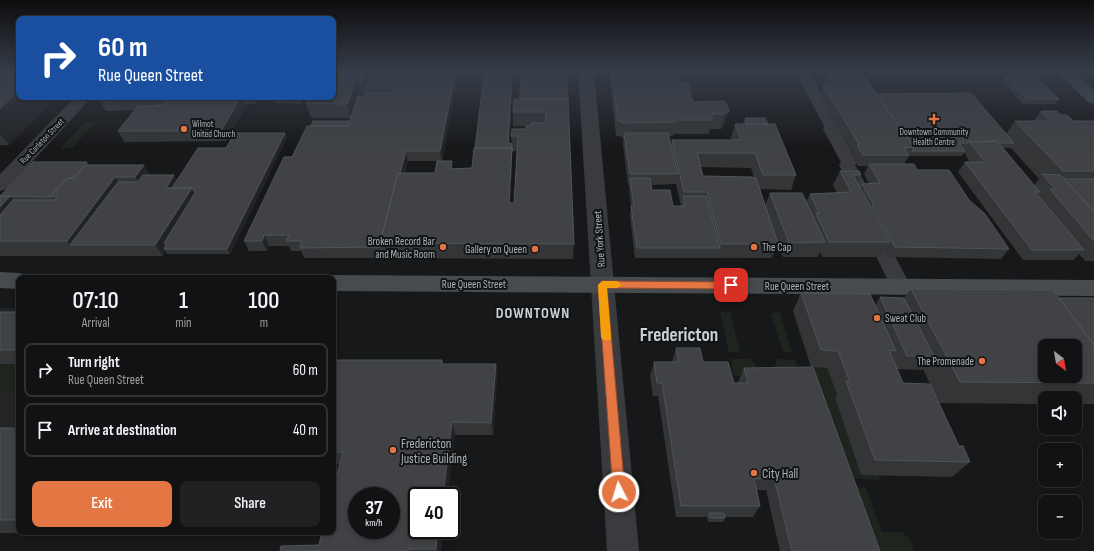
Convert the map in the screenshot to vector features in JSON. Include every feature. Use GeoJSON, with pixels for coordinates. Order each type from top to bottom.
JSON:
{"type":"FeatureCollection","features":[{"type":"Feature","properties":{"kind":"main road"},"geometry":{"type":"LineString","coordinates":[[0,280],[16,281]]}},
{"type":"Feature","properties":{"kind":"main road","name":"Rue Queen Street"},"geometry":{"type":"LineString","coordinates":[[336,283],[1094,288]]}},
{"type":"Feature","properties":{"kind":"street","name":"Rue York Street"},"geometry":{"type":"LineString","coordinates":[[588,97],[623,551]]}},
{"type":"Feature","properties":{"kind":"street"},"geometry":{"type":"LineString","coordinates":[[816,97],[832,126],[831,129],[849,162],[847,165],[861,192],[852,192],[901,286]]}},
{"type":"Feature","properties":{"kind":"street","name":"Rue Carleton Street"},"geometry":{"type":"LineString","coordinates":[[0,186],[81,100]]}},
{"type":"Feature","properties":{"kind":"shaded area"},"geometry":{"type":"Polygon","coordinates":[[[85,122],[94,122],[73,147],[60,149],[85,122]]]}},
{"type":"Feature","properties":{"kind":"shaded area"},"geometry":{"type":"Polygon","coordinates":[[[0,308],[16,308],[16,533],[0,533],[0,308]]]}},
{"type":"Feature","properties":{"kind":"shaded area"},"geometry":{"type":"Polygon","coordinates":[[[720,312],[730,312],[740,352],[729,352],[720,312]]]}},
{"type":"Feature","properties":{"kind":"shaded area"},"geometry":{"type":"Polygon","coordinates":[[[771,313],[780,313],[792,352],[783,352],[771,313]]]}},
{"type":"Feature","properties":{"kind":"shaded area"},"geometry":{"type":"Polygon","coordinates":[[[731,359],[750,359],[759,369],[771,370],[776,364],[776,359],[795,360],[800,376],[734,376],[731,359]]]}},
{"type":"Feature","properties":{"kind":"shaded area"},"geometry":{"type":"Polygon","coordinates":[[[0,364],[16,364],[16,391],[0,391],[0,364]]]}},
{"type":"Feature","properties":{"kind":"shaded area"},"geometry":{"type":"Polygon","coordinates":[[[808,367],[827,368],[838,399],[835,398],[861,475],[878,475],[880,480],[847,478],[808,367]]]}},
{"type":"Feature","properties":{"kind":"shaded area"},"geometry":{"type":"Polygon","coordinates":[[[856,487],[866,488],[882,532],[902,532],[910,539],[914,551],[871,551],[856,487]]]}},
{"type":"Feature","properties":{"kind":"building"},"geometry":{"type":"Polygon","coordinates":[[[0,97],[13,97],[0,108],[0,97]]]}},
{"type":"Feature","properties":{"kind":"building"},"geometry":{"type":"Polygon","coordinates":[[[336,97],[350,97],[347,104],[306,104],[308,100],[336,100],[336,97]]]}},
{"type":"Feature","properties":{"kind":"building"},"geometry":{"type":"Polygon","coordinates":[[[358,97],[451,97],[440,151],[406,151],[400,173],[398,173],[380,243],[381,247],[300,248],[302,241],[286,241],[289,235],[264,235],[262,241],[244,241],[284,157],[292,157],[307,126],[348,126],[358,97]]]}},
{"type":"Feature","properties":{"kind":"building"},"geometry":{"type":"Polygon","coordinates":[[[481,97],[511,97],[508,142],[512,144],[512,148],[475,148],[481,97]]]}},
{"type":"Feature","properties":{"kind":"building"},"geometry":{"type":"Polygon","coordinates":[[[520,97],[568,97],[568,99],[520,99],[520,97]]]}},
{"type":"Feature","properties":{"kind":"building"},"geometry":{"type":"Polygon","coordinates":[[[615,97],[692,97],[693,102],[725,101],[729,111],[725,114],[712,114],[712,120],[675,120],[675,122],[622,123],[622,121],[618,121],[615,97]]]}},
{"type":"Feature","properties":{"kind":"building"},"geometry":{"type":"Polygon","coordinates":[[[830,97],[878,97],[914,147],[904,148],[909,155],[863,155],[857,146],[859,144],[830,97]]]}},
{"type":"Feature","properties":{"kind":"building","name":"Downtown Community Health Centre"},"geometry":{"type":"Polygon","coordinates":[[[878,97],[974,97],[1014,143],[998,143],[997,141],[959,143],[965,151],[912,151],[914,147],[878,97]]]}},
{"type":"Feature","properties":{"kind":"building"},"geometry":{"type":"Polygon","coordinates":[[[1025,97],[1057,97],[1059,99],[1027,99],[1025,97]]]}},
{"type":"Feature","properties":{"kind":"building"},"geometry":{"type":"Polygon","coordinates":[[[514,99],[568,99],[574,244],[380,243],[398,173],[435,173],[437,161],[452,161],[451,169],[472,168],[474,148],[512,148],[509,203],[514,203],[518,136],[511,136],[512,129],[526,129],[526,126],[530,126],[531,123],[546,123],[546,112],[513,112],[514,99]]]}},
{"type":"Feature","properties":{"kind":"building"},"geometry":{"type":"Polygon","coordinates":[[[101,100],[166,100],[100,101],[101,100]]]}},
{"type":"Feature","properties":{"kind":"building"},"geometry":{"type":"Polygon","coordinates":[[[166,100],[239,100],[221,131],[118,131],[138,106],[162,106],[166,100]]]}},
{"type":"Feature","properties":{"kind":"building"},"geometry":{"type":"Polygon","coordinates":[[[1041,111],[1057,111],[1061,115],[1067,115],[1073,121],[1094,121],[1094,171],[1063,171],[1015,121],[1050,121],[1041,111]]]}},
{"type":"Feature","properties":{"kind":"building"},"geometry":{"type":"Polygon","coordinates":[[[745,118],[765,118],[768,124],[747,124],[745,118]]]}},
{"type":"Feature","properties":{"kind":"building"},"geometry":{"type":"Polygon","coordinates":[[[313,121],[349,121],[348,126],[311,126],[313,121]]]}},
{"type":"Feature","properties":{"kind":"building"},"geometry":{"type":"Polygon","coordinates":[[[735,124],[775,124],[796,175],[763,175],[755,153],[697,153],[703,176],[756,178],[778,244],[721,244],[707,192],[684,192],[672,140],[741,140],[735,124]]]}},
{"type":"Feature","properties":{"kind":"building"},"geometry":{"type":"Polygon","coordinates":[[[235,133],[285,133],[227,249],[164,249],[167,243],[164,243],[195,193],[192,188],[172,188],[198,148],[226,148],[235,133]]]}},
{"type":"Feature","properties":{"kind":"building"},"geometry":{"type":"Polygon","coordinates":[[[624,133],[668,133],[678,174],[630,174],[624,133]]]}},
{"type":"Feature","properties":{"kind":"building"},"geometry":{"type":"Polygon","coordinates":[[[997,141],[1040,192],[1035,192],[1084,250],[1032,250],[965,162],[985,162],[969,142],[997,141]]]}},
{"type":"Feature","properties":{"kind":"building"},"geometry":{"type":"Polygon","coordinates":[[[33,162],[87,162],[74,178],[67,178],[51,197],[0,196],[33,162]]]}},
{"type":"Feature","properties":{"kind":"building"},"geometry":{"type":"Polygon","coordinates":[[[869,164],[914,164],[917,170],[949,170],[969,200],[985,214],[1009,249],[895,247],[862,184],[880,183],[869,164]]]}},
{"type":"Feature","properties":{"kind":"building"},"geometry":{"type":"Polygon","coordinates":[[[86,165],[144,165],[135,177],[115,177],[67,241],[0,241],[0,215],[13,200],[55,200],[58,197],[51,196],[67,178],[75,178],[86,165]]]}},
{"type":"Feature","properties":{"kind":"building"},"geometry":{"type":"Polygon","coordinates":[[[840,171],[859,171],[861,175],[853,175],[890,242],[829,242],[816,213],[819,213],[810,194],[851,192],[840,171]]]}},
{"type":"Feature","properties":{"kind":"building"},"geometry":{"type":"Polygon","coordinates":[[[1042,174],[1060,175],[1094,211],[1094,241],[1050,189],[1055,189],[1042,174]]]}},
{"type":"Feature","properties":{"kind":"building"},"geometry":{"type":"Polygon","coordinates":[[[143,175],[174,175],[166,188],[192,188],[155,245],[70,245],[118,182],[138,182],[143,175]]]}},
{"type":"Feature","properties":{"kind":"building"},"geometry":{"type":"Polygon","coordinates":[[[630,178],[650,178],[652,190],[670,190],[673,206],[685,206],[683,196],[706,196],[720,248],[637,248],[631,206],[634,206],[630,178]]]}},
{"type":"Feature","properties":{"kind":"building"},"geometry":{"type":"Polygon","coordinates":[[[1064,179],[1094,179],[1094,211],[1064,179]]]}},
{"type":"Feature","properties":{"kind":"building"},"geometry":{"type":"Polygon","coordinates":[[[770,193],[802,193],[825,242],[789,243],[770,193]]]}},
{"type":"Feature","properties":{"kind":"building"},"geometry":{"type":"Polygon","coordinates":[[[0,196],[10,196],[0,207],[0,196]]]}},
{"type":"Feature","properties":{"kind":"building"},"geometry":{"type":"Polygon","coordinates":[[[911,289],[1053,290],[1094,345],[1094,383],[1082,383],[1082,339],[1038,339],[1038,383],[960,382],[911,289]]]}},
{"type":"Feature","properties":{"kind":"building"},"geometry":{"type":"Polygon","coordinates":[[[801,293],[870,294],[896,351],[889,350],[903,383],[930,384],[959,446],[963,446],[970,462],[875,460],[846,381],[850,382],[838,351],[821,350],[801,293]]]}},
{"type":"Feature","properties":{"kind":"building"},"geometry":{"type":"Polygon","coordinates":[[[880,297],[904,298],[934,356],[907,356],[880,297]]]}},
{"type":"Feature","properties":{"kind":"building"},"geometry":{"type":"Polygon","coordinates":[[[1059,298],[1094,298],[1094,345],[1059,298]]]}},
{"type":"Feature","properties":{"kind":"building"},"geometry":{"type":"Polygon","coordinates":[[[0,312],[16,312],[16,350],[0,350],[0,312]]]}},
{"type":"Feature","properties":{"kind":"building","name":"City Hall"},"geometry":{"type":"Polygon","coordinates":[[[676,348],[700,348],[703,362],[728,362],[734,383],[748,383],[744,368],[813,367],[880,551],[792,551],[774,478],[754,479],[760,506],[681,506],[662,383],[657,383],[654,362],[679,362],[676,348]]]}},
{"type":"Feature","properties":{"kind":"building","name":"Fredericton Justice Building"},"geometry":{"type":"Polygon","coordinates":[[[336,360],[442,360],[442,364],[496,364],[491,423],[452,422],[444,487],[408,487],[408,539],[437,539],[436,549],[409,549],[408,551],[280,551],[281,546],[319,545],[321,535],[336,535],[336,479],[343,452],[336,452],[336,360]]]}},
{"type":"Feature","properties":{"kind":"building"},"geometry":{"type":"Polygon","coordinates":[[[0,428],[16,428],[16,520],[0,520],[0,428]]]}},
{"type":"Feature","properties":{"kind":"building"},"geometry":{"type":"Polygon","coordinates":[[[709,513],[724,513],[725,518],[710,518],[709,513]]]}},
{"type":"Feature","properties":{"kind":"slow traffic"},"geometry":{"type":"LineString","coordinates":[[606,337],[602,285],[617,285]]}},
{"type":"Feature","properties":{"kind":"place","name":"Downtown Community Health Centre"},"geometry":{"type":"Point","coordinates":[934,119]}},
{"type":"Feature","properties":{"kind":"place","name":"Wilmot United Church"},"geometry":{"type":"Point","coordinates":[184,129]}},
{"type":"Feature","properties":{"kind":"place","name":"Broken Record Bar and Music Room"},"geometry":{"type":"Point","coordinates":[443,247]}},
{"type":"Feature","properties":{"kind":"place","name":"The Cap"},"geometry":{"type":"Point","coordinates":[754,247]}},
{"type":"Feature","properties":{"kind":"place","name":"Gallery on Queen"},"geometry":{"type":"Point","coordinates":[535,249]}},
{"type":"Feature","properties":{"kind":"place","name":"Sweat Club"},"geometry":{"type":"Point","coordinates":[877,318]}},
{"type":"Feature","properties":{"kind":"place","name":"The Promenade"},"geometry":{"type":"Point","coordinates":[982,361]}},
{"type":"Feature","properties":{"kind":"place","name":"Fredericton Justice Building"},"geometry":{"type":"Point","coordinates":[393,450]}},
{"type":"Feature","properties":{"kind":"place","name":"City Hall"},"geometry":{"type":"Point","coordinates":[754,473]}},
{"type":"Feature","properties":{"kind":"district","name":"DOWNTOWN"},"geometry":{"type":"Point","coordinates":[533,313]}},
{"type":"Feature","properties":{"kind":"district","name":"Fredericton"},"geometry":{"type":"Point","coordinates":[679,334]}},
{"type":"Feature","properties":{"kind":"route"},"geometry":{"type":"LineString","coordinates":[[619,492],[602,285],[731,285]]}}]}
